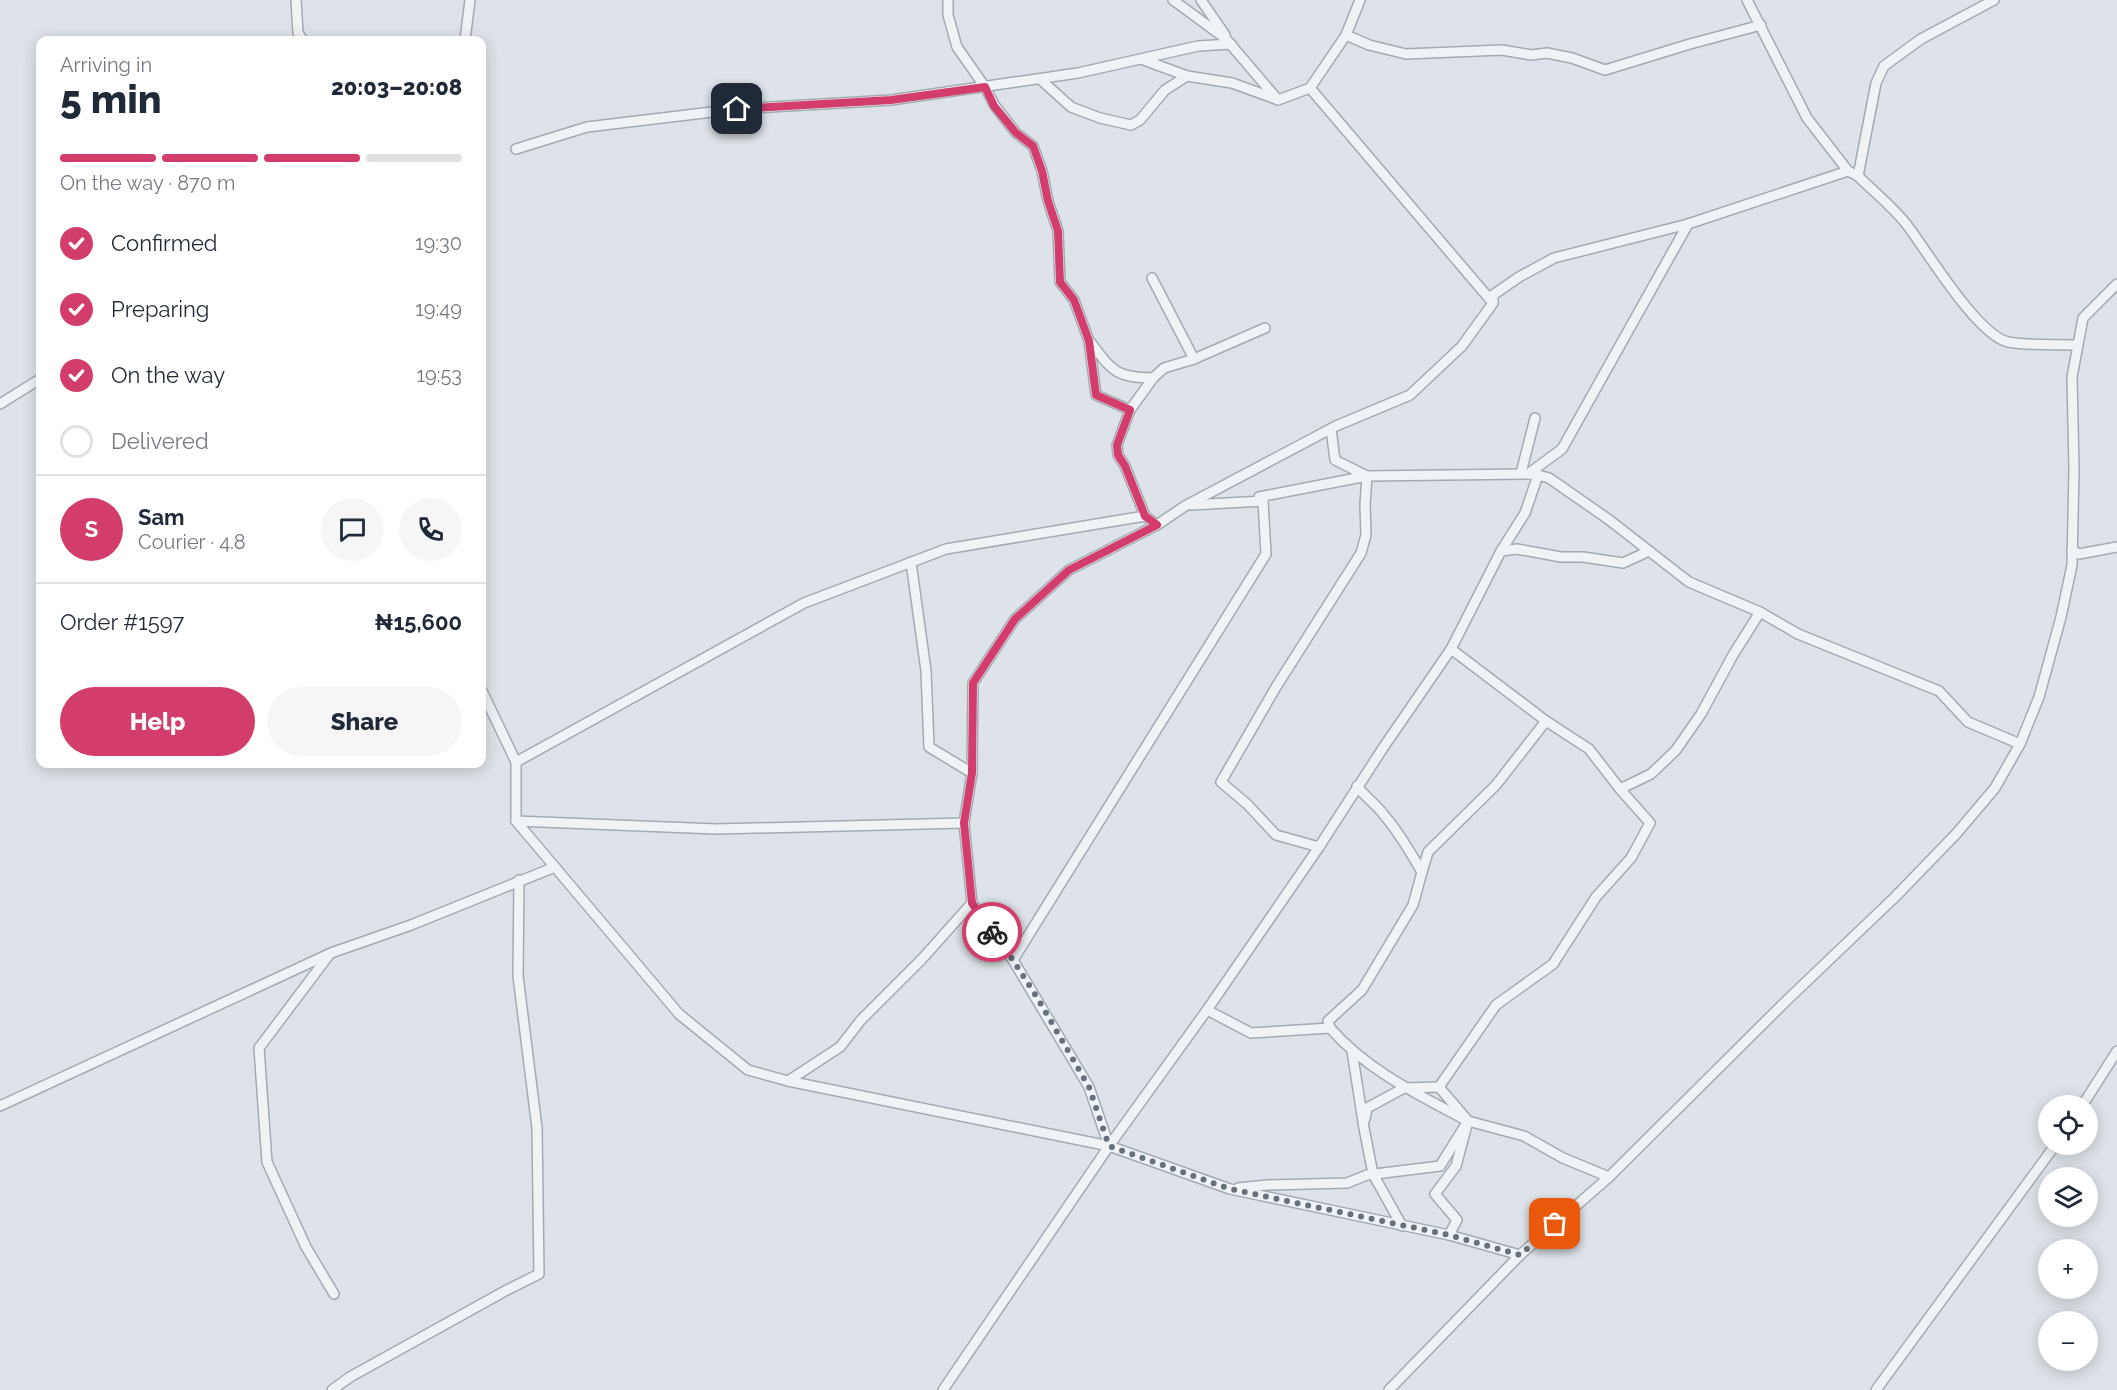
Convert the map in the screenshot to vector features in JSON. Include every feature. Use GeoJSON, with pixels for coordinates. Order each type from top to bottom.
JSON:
{"type":"FeatureCollection","features":[{"type":"Feature","properties":{"kind":"street"},"geometry":{"type":"LineString","coordinates":[[296,0],[300,36]]}},
{"type":"Feature","properties":{"kind":"street"},"geometry":{"type":"LineString","coordinates":[[466,36],[471,0]]}},
{"type":"Feature","properties":{"kind":"street"},"geometry":{"type":"LineString","coordinates":[[948,0],[948,15],[957,47],[985,87],[994,106],[1016,133],[1033,146],[1058,231],[1060,282],[1074,300],[1089,341],[1096,395],[1130,410]]}},
{"type":"Feature","properties":{"kind":"street"},"geometry":{"type":"LineString","coordinates":[[1173,0],[1231,44]]}},
{"type":"Feature","properties":{"kind":"street"},"geometry":{"type":"LineString","coordinates":[[1202,0],[1231,44],[1278,100]]}},
{"type":"Feature","properties":{"kind":"street"},"geometry":{"type":"LineString","coordinates":[[1141,59],[1187,76],[1232,83],[1278,100],[1310,88],[1346,35],[1360,0]]}},
{"type":"Feature","properties":{"kind":"street"},"geometry":{"type":"LineString","coordinates":[[1747,0],[1807,118],[1848,171],[1858,176],[1906,224],[1943,277],[1987,329],[2006,342],[2077,345]]}},
{"type":"Feature","properties":{"kind":"street"},"geometry":{"type":"LineString","coordinates":[[1858,176],[1876,83],[1884,66],[1921,39],[1994,0]]}},
{"type":"Feature","properties":{"kind":"street"},"geometry":{"type":"LineString","coordinates":[[1346,35],[1369,45],[1406,54],[1502,50],[1572,58],[1605,70],[1761,25]]}},
{"type":"Feature","properties":{"kind":"street"},"geometry":{"type":"LineString","coordinates":[[516,148],[587,127],[737,109],[891,100],[1078,73],[1198,46],[1231,44]]}},
{"type":"Feature","properties":{"kind":"street"},"geometry":{"type":"LineString","coordinates":[[1040,79],[1071,107],[1100,118],[1131,125],[1140,120],[1165,90],[1187,76]]}},
{"type":"Feature","properties":{"kind":"street"},"geometry":{"type":"LineString","coordinates":[[1310,88],[1493,303]]}},
{"type":"Feature","properties":{"kind":"street"},"geometry":{"type":"LineString","coordinates":[[1109,1146],[1089,1087],[1013,960],[972,903],[964,823],[972,773],[973,683],[1015,619],[1069,570],[1157,525],[1185,506],[1331,429],[1410,395],[1462,346],[1493,303],[1493,295],[1519,277],[1554,258],[1688,224],[1848,171]]}},
{"type":"Feature","properties":{"kind":"street"},"geometry":{"type":"LineString","coordinates":[[1529,474],[1562,449],[1688,224]]}},
{"type":"Feature","properties":{"kind":"street"},"geometry":{"type":"LineString","coordinates":[[1152,278],[1194,359]]}},
{"type":"Feature","properties":{"kind":"street"},"geometry":{"type":"LineString","coordinates":[[1389,1390],[1520,1255],[1609,1177],[1784,1003],[1895,897],[1956,834],[1995,788],[2020,744],[2038,697],[2061,617],[2072,565],[2074,470],[2072,377],[2083,318],[2117,284]]}},
{"type":"Feature","properties":{"kind":"street"},"geometry":{"type":"LineString","coordinates":[[1157,525],[1145,516],[1125,466],[1118,455],[1117,445],[1130,410],[1153,378],[1164,368],[1194,359],[1265,328]]}},
{"type":"Feature","properties":{"kind":"street"},"geometry":{"type":"LineString","coordinates":[[1089,341],[1106,364],[1118,374],[1153,378]]}},
{"type":"Feature","properties":{"kind":"street"},"geometry":{"type":"LineString","coordinates":[[0,404],[36,382]]}},
{"type":"Feature","properties":{"kind":"street"},"geometry":{"type":"LineString","coordinates":[[943,1390],[1109,1146],[1207,1010],[1319,847],[1451,649],[1501,551],[1525,513],[1535,418]]}},
{"type":"Feature","properties":{"kind":"street"},"geometry":{"type":"LineString","coordinates":[[1331,429],[1335,460],[1367,476]]}},
{"type":"Feature","properties":{"kind":"street"},"geometry":{"type":"LineString","coordinates":[[1013,960],[1266,554],[1263,501],[1259,497],[1367,476],[1529,474],[1549,478],[1689,582],[1760,612],[1798,634],[1939,691],[1968,722],[2020,744]]}},
{"type":"Feature","properties":{"kind":"street"},"geometry":{"type":"LineString","coordinates":[[1319,847],[1276,835],[1247,804],[1221,782],[1276,687],[1360,553],[1366,535],[1367,476]]}},
{"type":"Feature","properties":{"kind":"street"},"geometry":{"type":"LineString","coordinates":[[1185,506],[1263,501]]}},
{"type":"Feature","properties":{"kind":"street"},"geometry":{"type":"LineString","coordinates":[[516,762],[804,603],[946,549],[1145,516]]}},
{"type":"Feature","properties":{"kind":"street"},"geometry":{"type":"LineString","coordinates":[[2072,550],[2079,554],[2117,547]]}},
{"type":"Feature","properties":{"kind":"street"},"geometry":{"type":"LineString","coordinates":[[1501,551],[1517,549],[1561,557],[1584,557],[1623,563],[1649,551]]}},
{"type":"Feature","properties":{"kind":"street"},"geometry":{"type":"LineString","coordinates":[[911,562],[926,671],[929,747],[972,773]]}},
{"type":"Feature","properties":{"kind":"street"},"geometry":{"type":"LineString","coordinates":[[1620,789],[1651,774],[1676,750],[1701,714],[1733,655],[1760,612]]}},
{"type":"Feature","properties":{"kind":"street"},"geometry":{"type":"LineString","coordinates":[[1439,1087],[1496,1005],[1553,964],[1596,897],[1631,858],[1650,823],[1620,789],[1589,748],[1546,721],[1451,649]]}},
{"type":"Feature","properties":{"kind":"street"},"geometry":{"type":"LineString","coordinates":[[486,699],[516,762],[516,821],[680,1014],[748,1070],[788,1081],[1109,1146],[1230,1189],[1449,1235],[1520,1255]]}},
{"type":"Feature","properties":{"kind":"street"},"geometry":{"type":"LineString","coordinates":[[1546,721],[1496,785],[1428,852],[1413,905],[1391,943],[1362,990],[1328,1021],[1330,1028],[1352,1051],[1404,1088],[1468,1121],[1524,1137],[1563,1158],[1609,1177]]}},
{"type":"Feature","properties":{"kind":"street"},"geometry":{"type":"LineString","coordinates":[[1358,786],[1366,799],[1383,813],[1422,872]]}},
{"type":"Feature","properties":{"kind":"street"},"geometry":{"type":"LineString","coordinates":[[516,821],[716,829],[964,823]]}},
{"type":"Feature","properties":{"kind":"street"},"geometry":{"type":"LineString","coordinates":[[0,1106],[331,953],[411,926],[555,867]]}},
{"type":"Feature","properties":{"kind":"street"},"geometry":{"type":"LineString","coordinates":[[332,1390],[350,1377],[539,1274],[537,1128],[518,976],[519,880]]}},
{"type":"Feature","properties":{"kind":"street"},"geometry":{"type":"LineString","coordinates":[[788,1081],[840,1047],[861,1020],[922,959],[972,903]]}},
{"type":"Feature","properties":{"kind":"street"},"geometry":{"type":"LineString","coordinates":[[331,953],[259,1048],[267,1162],[306,1247],[334,1294]]}},
{"type":"Feature","properties":{"kind":"street"},"geometry":{"type":"LineString","coordinates":[[1207,1010],[1251,1033],[1330,1028]]}},
{"type":"Feature","properties":{"kind":"street"},"geometry":{"type":"LineString","coordinates":[[1352,1051],[1373,1174],[1402,1226]]}},
{"type":"Feature","properties":{"kind":"street"},"geometry":{"type":"LineString","coordinates":[[2089,1095],[2117,1051]]}},
{"type":"Feature","properties":{"kind":"street"},"geometry":{"type":"LineString","coordinates":[[1364,1128],[1367,1108],[1404,1088],[1439,1087]]}},
{"type":"Feature","properties":{"kind":"street"},"geometry":{"type":"LineString","coordinates":[[1439,1087],[1468,1121]]}},
{"type":"Feature","properties":{"kind":"street"},"geometry":{"type":"LineString","coordinates":[[1230,1189],[1267,1185],[1347,1183],[1373,1174],[1440,1166],[1468,1121]]}},
{"type":"Feature","properties":{"kind":"street"},"geometry":{"type":"LineString","coordinates":[[1449,1235],[1457,1220],[1435,1194],[1456,1166],[1468,1121]]}},
{"type":"Feature","properties":{"kind":"street"},"geometry":{"type":"LineString","coordinates":[[1876,1390],[2048,1155]]}},
{"type":"Feature","properties":{"kind":"way so far"},"geometry":{"type":"LineString","coordinates":[[992,932],[1038,999],[1089,1087],[1109,1146],[1230,1189],[1449,1235],[1520,1255],[1555,1224]]}},
{"type":"Feature","properties":{"kind":"route"},"geometry":{"type":"LineString","coordinates":[[737,109],[891,100],[985,87],[994,106],[1016,133],[1033,146],[1058,231],[1060,282],[1074,300],[1089,341],[1096,395],[1130,410],[1117,445],[1118,455],[1125,466],[1145,516],[1157,525],[1069,570],[1015,619],[973,683],[972,773],[964,823],[972,903],[992,932]]}}]}
